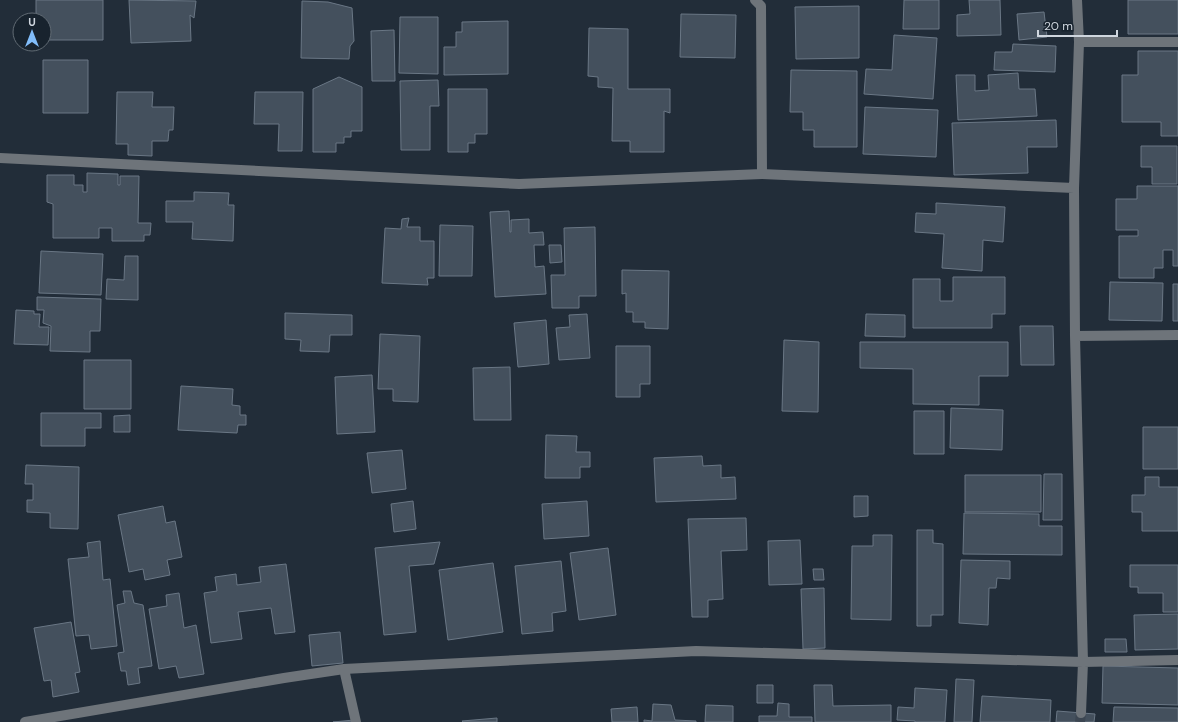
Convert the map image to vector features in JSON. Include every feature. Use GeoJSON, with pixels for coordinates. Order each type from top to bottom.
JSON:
{"type":"FeatureCollection","features":[{"type":"Feature","properties":{"kind":"street"},"geometry":{"type":"LineString","coordinates":[[1077,0],[1079,42],[1074,188],[1075,336],[1083,662],[1081,713]]}},
{"type":"Feature","properties":{"kind":"street"},"geometry":{"type":"LineString","coordinates":[[759,2],[762,174]]}},
{"type":"Feature","properties":{"kind":"street"},"geometry":{"type":"LineString","coordinates":[[1079,42],[1178,42]]}},
{"type":"Feature","properties":{"kind":"street"},"geometry":{"type":"LineString","coordinates":[[0,158],[519,184],[762,174],[1074,188]]}},
{"type":"Feature","properties":{"kind":"street"},"geometry":{"type":"LineString","coordinates":[[1075,336],[1178,335]]}},
{"type":"Feature","properties":{"kind":"street"},"geometry":{"type":"LineString","coordinates":[[25,722],[276,679],[344,670],[696,651],[1083,662],[1178,660]]}},
{"type":"Feature","properties":{"kind":"street"},"geometry":{"type":"LineString","coordinates":[[344,670],[356,722]]}},
{"type":"Feature","properties":{"kind":"building"},"geometry":{"type":"Polygon","coordinates":[[[36,0],[103,0],[103,40],[52,40],[52,12],[36,12],[36,0]]]}},
{"type":"Feature","properties":{"kind":"building"},"geometry":{"type":"Polygon","coordinates":[[[129,0],[196,1],[194,18],[190,15],[191,41],[131,43],[129,0]]]}},
{"type":"Feature","properties":{"kind":"building"},"geometry":{"type":"Polygon","coordinates":[[[904,0],[939,0],[939,29],[903,29],[904,0]]]}},
{"type":"Feature","properties":{"kind":"building"},"geometry":{"type":"Polygon","coordinates":[[[969,0],[1000,0],[1001,35],[957,36],[957,15],[970,14],[969,0]]]}},
{"type":"Feature","properties":{"kind":"building"},"geometry":{"type":"Polygon","coordinates":[[[1128,0],[1178,0],[1178,34],[1128,34],[1128,0]]]}},
{"type":"Feature","properties":{"kind":"building"},"geometry":{"type":"Polygon","coordinates":[[[302,1],[328,2],[352,8],[354,41],[350,46],[349,59],[301,58],[302,1]]]}},
{"type":"Feature","properties":{"kind":"building"},"geometry":{"type":"Polygon","coordinates":[[[859,6],[859,58],[796,59],[795,7],[859,6]]]}},
{"type":"Feature","properties":{"kind":"building"},"geometry":{"type":"Polygon","coordinates":[[[1044,12],[1047,37],[1019,40],[1017,14],[1044,12]]]}},
{"type":"Feature","properties":{"kind":"building"},"geometry":{"type":"Polygon","coordinates":[[[681,14],[736,15],[735,58],[680,57],[681,14]]]}},
{"type":"Feature","properties":{"kind":"building"},"geometry":{"type":"Polygon","coordinates":[[[400,17],[438,17],[438,74],[399,73],[400,17]]]}},
{"type":"Feature","properties":{"kind":"building"},"geometry":{"type":"Polygon","coordinates":[[[508,21],[508,74],[444,75],[444,47],[456,47],[456,32],[462,32],[462,22],[508,21]]]}},
{"type":"Feature","properties":{"kind":"building"},"geometry":{"type":"Polygon","coordinates":[[[589,28],[628,29],[628,89],[670,89],[670,113],[664,111],[664,152],[630,152],[630,141],[612,141],[613,88],[598,87],[598,77],[588,76],[589,28]]]}},
{"type":"Feature","properties":{"kind":"building"},"geometry":{"type":"Polygon","coordinates":[[[394,30],[395,81],[372,81],[371,31],[394,30]]]}},
{"type":"Feature","properties":{"kind":"building"},"geometry":{"type":"Polygon","coordinates":[[[894,35],[937,38],[933,99],[864,94],[866,69],[892,70],[894,35]]]}},
{"type":"Feature","properties":{"kind":"building"},"geometry":{"type":"Polygon","coordinates":[[[1013,44],[1056,46],[1055,72],[994,70],[995,52],[1012,52],[1013,44]]]}},
{"type":"Feature","properties":{"kind":"building"},"geometry":{"type":"Polygon","coordinates":[[[1138,51],[1178,51],[1178,136],[1161,136],[1161,122],[1122,122],[1122,75],[1138,75],[1138,51]]]}},
{"type":"Feature","properties":{"kind":"building"},"geometry":{"type":"Polygon","coordinates":[[[43,60],[88,60],[88,113],[43,113],[43,60]]]}},
{"type":"Feature","properties":{"kind":"building"},"geometry":{"type":"Polygon","coordinates":[[[791,70],[857,71],[857,147],[814,147],[814,130],[803,130],[803,112],[790,112],[791,70]]]}},
{"type":"Feature","properties":{"kind":"building"},"geometry":{"type":"Polygon","coordinates":[[[1018,73],[1019,89],[1035,89],[1037,116],[958,120],[956,75],[975,75],[975,91],[989,90],[988,75],[1018,73]]]}},
{"type":"Feature","properties":{"kind":"building"},"geometry":{"type":"Polygon","coordinates":[[[339,77],[362,87],[362,131],[351,131],[351,137],[344,137],[344,143],[336,143],[336,152],[313,152],[313,89],[339,77]]]}},
{"type":"Feature","properties":{"kind":"building"},"geometry":{"type":"Polygon","coordinates":[[[438,80],[439,106],[430,106],[430,150],[401,150],[400,81],[438,80]]]}},
{"type":"Feature","properties":{"kind":"building"},"geometry":{"type":"Polygon","coordinates":[[[448,89],[487,89],[487,134],[475,134],[475,143],[468,143],[468,152],[448,152],[448,89]]]}},
{"type":"Feature","properties":{"kind":"building"},"geometry":{"type":"Polygon","coordinates":[[[117,92],[153,92],[152,107],[174,107],[173,130],[169,130],[168,141],[152,141],[152,156],[128,155],[128,144],[116,144],[117,92]]]}},
{"type":"Feature","properties":{"kind":"building"},"geometry":{"type":"Polygon","coordinates":[[[255,92],[303,92],[302,151],[278,151],[279,124],[254,124],[255,92]]]}},
{"type":"Feature","properties":{"kind":"building"},"geometry":{"type":"Polygon","coordinates":[[[865,107],[938,110],[936,157],[863,154],[865,107]]]}},
{"type":"Feature","properties":{"kind":"building"},"geometry":{"type":"Polygon","coordinates":[[[1056,120],[1057,147],[1027,147],[1028,173],[954,175],[952,123],[1056,120]]]}},
{"type":"Feature","properties":{"kind":"building"},"geometry":{"type":"Polygon","coordinates":[[[1141,146],[1177,146],[1177,184],[1152,184],[1152,167],[1141,167],[1141,146]]]}},
{"type":"Feature","properties":{"kind":"building"},"geometry":{"type":"Polygon","coordinates":[[[87,173],[118,174],[118,185],[120,185],[120,176],[139,176],[138,223],[151,223],[150,235],[144,235],[144,241],[112,241],[112,228],[99,228],[99,238],[53,238],[53,204],[47,202],[47,175],[74,175],[74,185],[83,185],[83,192],[87,192],[87,173]]]}},
{"type":"Feature","properties":{"kind":"building"},"geometry":{"type":"Polygon","coordinates":[[[1137,186],[1178,186],[1178,266],[1173,266],[1173,250],[1163,250],[1163,268],[1154,268],[1154,278],[1119,278],[1119,236],[1138,236],[1138,230],[1116,230],[1116,199],[1137,199],[1137,186]]]}},
{"type":"Feature","properties":{"kind":"building"},"geometry":{"type":"Polygon","coordinates":[[[194,192],[229,193],[228,205],[234,205],[233,241],[192,239],[193,222],[166,222],[166,201],[194,201],[194,192]]]}},
{"type":"Feature","properties":{"kind":"building"},"geometry":{"type":"Polygon","coordinates":[[[936,203],[1005,207],[1003,242],[983,240],[982,271],[942,268],[944,234],[915,232],[916,213],[936,214],[936,203]]]}},
{"type":"Feature","properties":{"kind":"building"},"geometry":{"type":"Polygon","coordinates":[[[509,211],[510,232],[511,220],[529,219],[529,233],[543,232],[544,245],[534,245],[535,267],[544,266],[546,294],[495,297],[490,212],[509,211]]]}},
{"type":"Feature","properties":{"kind":"building"},"geometry":{"type":"Polygon","coordinates":[[[409,218],[407,227],[420,227],[420,241],[434,241],[434,278],[427,278],[428,285],[382,283],[385,228],[401,229],[402,219],[409,218]]]}},
{"type":"Feature","properties":{"kind":"building"},"geometry":{"type":"Polygon","coordinates":[[[440,225],[473,226],[472,276],[439,276],[440,225]]]}},
{"type":"Feature","properties":{"kind":"building"},"geometry":{"type":"Polygon","coordinates":[[[595,227],[596,296],[579,296],[579,308],[552,308],[551,275],[565,275],[564,228],[595,227]]]}},
{"type":"Feature","properties":{"kind":"building"},"geometry":{"type":"Polygon","coordinates":[[[549,245],[561,245],[562,262],[550,263],[549,245]]]}},
{"type":"Feature","properties":{"kind":"building"},"geometry":{"type":"Polygon","coordinates":[[[41,251],[103,254],[101,295],[39,293],[41,251]]]}},
{"type":"Feature","properties":{"kind":"building"},"geometry":{"type":"Polygon","coordinates":[[[125,256],[138,256],[138,300],[106,299],[107,279],[124,280],[125,256]]]}},
{"type":"Feature","properties":{"kind":"building"},"geometry":{"type":"Polygon","coordinates":[[[622,270],[669,271],[668,329],[645,328],[645,322],[633,322],[633,312],[626,312],[626,293],[622,294],[622,270]]]}},
{"type":"Feature","properties":{"kind":"building"},"geometry":{"type":"Polygon","coordinates":[[[953,277],[1005,277],[1005,314],[992,314],[992,328],[913,328],[913,279],[940,279],[940,301],[953,301],[953,277]]]}},
{"type":"Feature","properties":{"kind":"building"},"geometry":{"type":"Polygon","coordinates":[[[1110,282],[1163,283],[1162,321],[1109,320],[1110,282]]]}},
{"type":"Feature","properties":{"kind":"building"},"geometry":{"type":"Polygon","coordinates":[[[1173,284],[1178,284],[1178,321],[1173,321],[1173,284]]]}},
{"type":"Feature","properties":{"kind":"building"},"geometry":{"type":"Polygon","coordinates":[[[37,297],[101,299],[100,331],[90,331],[90,352],[50,351],[51,326],[43,323],[44,310],[37,310],[37,297]]]}},
{"type":"Feature","properties":{"kind":"building"},"geometry":{"type":"Polygon","coordinates":[[[16,310],[34,311],[34,314],[40,314],[39,327],[49,327],[48,345],[14,344],[16,310]]]}},
{"type":"Feature","properties":{"kind":"building"},"geometry":{"type":"Polygon","coordinates":[[[285,313],[352,315],[352,335],[330,335],[329,352],[300,351],[301,340],[285,339],[285,313]]]}},
{"type":"Feature","properties":{"kind":"building"},"geometry":{"type":"Polygon","coordinates":[[[587,314],[590,358],[559,360],[556,328],[570,327],[569,315],[587,314]]]}},
{"type":"Feature","properties":{"kind":"building"},"geometry":{"type":"Polygon","coordinates":[[[866,314],[905,315],[905,337],[865,336],[866,314]]]}},
{"type":"Feature","properties":{"kind":"building"},"geometry":{"type":"Polygon","coordinates":[[[546,320],[549,364],[518,367],[514,323],[546,320]]]}},
{"type":"Feature","properties":{"kind":"building"},"geometry":{"type":"Polygon","coordinates":[[[1020,326],[1053,326],[1054,365],[1021,365],[1020,326]]]}},
{"type":"Feature","properties":{"kind":"building"},"geometry":{"type":"Polygon","coordinates":[[[380,334],[420,336],[418,402],[393,401],[393,389],[378,389],[380,334]]]}},
{"type":"Feature","properties":{"kind":"building"},"geometry":{"type":"Polygon","coordinates":[[[784,340],[819,342],[818,412],[782,411],[784,340]]]}},
{"type":"Feature","properties":{"kind":"building"},"geometry":{"type":"Polygon","coordinates":[[[860,342],[1008,342],[1008,376],[979,376],[979,405],[913,404],[913,369],[860,368],[860,342]]]}},
{"type":"Feature","properties":{"kind":"building"},"geometry":{"type":"Polygon","coordinates":[[[616,346],[650,346],[650,384],[640,384],[640,397],[616,397],[616,346]]]}},
{"type":"Feature","properties":{"kind":"building"},"geometry":{"type":"Polygon","coordinates":[[[84,360],[131,360],[131,409],[84,409],[84,360]]]}},
{"type":"Feature","properties":{"kind":"building"},"geometry":{"type":"Polygon","coordinates":[[[510,367],[511,420],[474,420],[473,368],[510,367]]]}},
{"type":"Feature","properties":{"kind":"building"},"geometry":{"type":"Polygon","coordinates":[[[372,375],[375,432],[337,434],[335,377],[372,375]]]}},
{"type":"Feature","properties":{"kind":"building"},"geometry":{"type":"Polygon","coordinates":[[[181,386],[233,389],[232,405],[240,406],[240,415],[246,415],[246,425],[238,425],[237,433],[178,430],[181,386]]]}},
{"type":"Feature","properties":{"kind":"building"},"geometry":{"type":"Polygon","coordinates":[[[951,408],[1003,410],[1002,450],[950,448],[951,408]]]}},
{"type":"Feature","properties":{"kind":"building"},"geometry":{"type":"Polygon","coordinates":[[[914,411],[944,411],[944,454],[914,454],[914,411]]]}},
{"type":"Feature","properties":{"kind":"building"},"geometry":{"type":"Polygon","coordinates":[[[41,413],[101,413],[101,428],[85,428],[85,446],[41,446],[41,413]]]}},
{"type":"Feature","properties":{"kind":"building"},"geometry":{"type":"Polygon","coordinates":[[[130,415],[130,432],[114,432],[114,416],[130,415]]]}},
{"type":"Feature","properties":{"kind":"building"},"geometry":{"type":"Polygon","coordinates":[[[1143,427],[1178,427],[1178,469],[1143,469],[1143,427]]]}},
{"type":"Feature","properties":{"kind":"building"},"geometry":{"type":"Polygon","coordinates":[[[546,435],[577,436],[576,452],[590,452],[590,467],[580,467],[580,478],[545,478],[546,435]]]}},
{"type":"Feature","properties":{"kind":"building"},"geometry":{"type":"Polygon","coordinates":[[[402,450],[406,489],[372,493],[367,453],[402,450]]]}},
{"type":"Feature","properties":{"kind":"building"},"geometry":{"type":"Polygon","coordinates":[[[702,456],[703,466],[721,465],[721,478],[735,477],[736,499],[656,502],[654,458],[702,456]]]}},
{"type":"Feature","properties":{"kind":"building"},"geometry":{"type":"Polygon","coordinates":[[[26,465],[79,467],[78,529],[50,528],[50,513],[27,512],[27,500],[33,500],[33,484],[25,484],[26,465]]]}},
{"type":"Feature","properties":{"kind":"building"},"geometry":{"type":"Polygon","coordinates":[[[1044,474],[1062,474],[1062,520],[1043,520],[1044,474]]]}},
{"type":"Feature","properties":{"kind":"building"},"geometry":{"type":"Polygon","coordinates":[[[965,475],[1041,475],[1041,512],[965,512],[965,475]]]}},
{"type":"Feature","properties":{"kind":"building"},"geometry":{"type":"Polygon","coordinates":[[[1145,477],[1159,477],[1159,487],[1178,487],[1178,531],[1142,531],[1142,512],[1132,512],[1132,495],[1145,495],[1145,477]]]}},
{"type":"Feature","properties":{"kind":"building"},"geometry":{"type":"Polygon","coordinates":[[[854,496],[868,496],[868,516],[854,517],[854,496]]]}},
{"type":"Feature","properties":{"kind":"building"},"geometry":{"type":"Polygon","coordinates":[[[413,501],[416,529],[394,532],[391,504],[413,501]]]}},
{"type":"Feature","properties":{"kind":"building"},"geometry":{"type":"Polygon","coordinates":[[[587,501],[589,536],[544,539],[542,504],[587,501]]]}},
{"type":"Feature","properties":{"kind":"building"},"geometry":{"type":"Polygon","coordinates":[[[163,506],[166,523],[175,521],[182,557],[167,560],[170,575],[145,580],[143,569],[129,572],[118,515],[163,506]]]}},
{"type":"Feature","properties":{"kind":"building"},"geometry":{"type":"Polygon","coordinates":[[[964,513],[1039,514],[1039,526],[1062,526],[1062,555],[963,554],[964,513]]]}},
{"type":"Feature","properties":{"kind":"building"},"geometry":{"type":"Polygon","coordinates":[[[746,518],[747,550],[721,551],[723,599],[708,600],[708,617],[692,617],[688,519],[746,518]]]}},
{"type":"Feature","properties":{"kind":"building"},"geometry":{"type":"Polygon","coordinates":[[[917,530],[933,530],[933,543],[943,544],[943,615],[931,615],[931,626],[917,626],[917,530]]]}},
{"type":"Feature","properties":{"kind":"building"},"geometry":{"type":"Polygon","coordinates":[[[873,535],[892,535],[891,620],[851,619],[852,546],[873,546],[873,535]]]}},
{"type":"Feature","properties":{"kind":"building"},"geometry":{"type":"Polygon","coordinates":[[[800,540],[802,584],[769,585],[768,541],[800,540]]]}},
{"type":"Feature","properties":{"kind":"building"},"geometry":{"type":"Polygon","coordinates":[[[100,541],[103,580],[110,579],[117,646],[91,649],[89,635],[76,636],[68,559],[89,557],[87,543],[100,541]]]}},
{"type":"Feature","properties":{"kind":"building"},"geometry":{"type":"Polygon","coordinates":[[[440,542],[434,564],[409,566],[416,632],[384,635],[375,548],[440,542]]]}},
{"type":"Feature","properties":{"kind":"building"},"geometry":{"type":"Polygon","coordinates":[[[608,548],[616,615],[579,620],[570,553],[608,548]]]}},
{"type":"Feature","properties":{"kind":"building"},"geometry":{"type":"Polygon","coordinates":[[[961,560],[1010,561],[1010,579],[997,578],[996,588],[989,588],[988,625],[959,623],[961,560]]]}},
{"type":"Feature","properties":{"kind":"building"},"geometry":{"type":"Polygon","coordinates":[[[561,561],[566,611],[552,613],[553,631],[522,634],[515,566],[561,561]]]}},
{"type":"Feature","properties":{"kind":"building"},"geometry":{"type":"Polygon","coordinates":[[[493,563],[503,632],[448,640],[439,570],[493,563]]]}},
{"type":"Feature","properties":{"kind":"building"},"geometry":{"type":"Polygon","coordinates":[[[286,564],[295,632],[275,634],[271,608],[238,612],[242,639],[211,643],[204,593],[217,591],[215,577],[236,574],[237,585],[261,582],[259,567],[286,564]]]}},
{"type":"Feature","properties":{"kind":"building"},"geometry":{"type":"Polygon","coordinates":[[[1130,565],[1178,565],[1178,612],[1163,612],[1163,593],[1138,593],[1138,587],[1130,587],[1130,565]]]}},
{"type":"Feature","properties":{"kind":"building"},"geometry":{"type":"Polygon","coordinates":[[[813,569],[823,569],[824,580],[814,580],[813,569]]]}},
{"type":"Feature","properties":{"kind":"building"},"geometry":{"type":"Polygon","coordinates":[[[824,588],[825,648],[803,649],[801,589],[824,588]]]}},
{"type":"Feature","properties":{"kind":"building"},"geometry":{"type":"Polygon","coordinates":[[[123,591],[131,591],[134,603],[143,605],[152,666],[138,668],[140,683],[128,685],[126,671],[121,671],[118,653],[124,652],[117,605],[125,603],[123,591]]]}},
{"type":"Feature","properties":{"kind":"building"},"geometry":{"type":"Polygon","coordinates":[[[179,593],[184,628],[196,625],[204,674],[179,678],[176,666],[159,669],[149,609],[167,606],[166,595],[179,593]]]}},
{"type":"Feature","properties":{"kind":"building"},"geometry":{"type":"Polygon","coordinates":[[[1178,614],[1178,649],[1135,650],[1134,615],[1178,614]]]}},
{"type":"Feature","properties":{"kind":"building"},"geometry":{"type":"Polygon","coordinates":[[[71,622],[80,672],[75,673],[79,692],[53,697],[51,680],[44,681],[34,628],[71,622]]]}},
{"type":"Feature","properties":{"kind":"building"},"geometry":{"type":"Polygon","coordinates":[[[340,632],[343,663],[312,666],[309,635],[340,632]]]}},
{"type":"Feature","properties":{"kind":"building"},"geometry":{"type":"Polygon","coordinates":[[[1105,639],[1126,639],[1127,652],[1105,652],[1105,639]]]}},
{"type":"Feature","properties":{"kind":"building"},"geometry":{"type":"Polygon","coordinates":[[[1103,666],[1178,668],[1178,705],[1102,703],[1103,666]]]}},
{"type":"Feature","properties":{"kind":"building"},"geometry":{"type":"Polygon","coordinates":[[[956,679],[974,680],[972,722],[954,722],[956,679]]]}},
{"type":"Feature","properties":{"kind":"building"},"geometry":{"type":"Polygon","coordinates":[[[757,685],[773,685],[773,703],[757,703],[757,685]]]}},
{"type":"Feature","properties":{"kind":"building"},"geometry":{"type":"Polygon","coordinates":[[[814,685],[832,685],[833,706],[891,705],[891,722],[815,722],[814,685]]]}},
{"type":"Feature","properties":{"kind":"building"},"geometry":{"type":"Polygon","coordinates":[[[915,688],[947,690],[945,722],[915,722],[897,720],[898,707],[914,708],[915,688]]]}},
{"type":"Feature","properties":{"kind":"building"},"geometry":{"type":"Polygon","coordinates":[[[982,696],[1051,700],[1050,722],[980,722],[982,696]]]}},
{"type":"Feature","properties":{"kind":"building"},"geometry":{"type":"Polygon","coordinates":[[[778,703],[789,704],[789,717],[812,717],[812,722],[759,722],[759,716],[777,716],[778,703]]]}},
{"type":"Feature","properties":{"kind":"building"},"geometry":{"type":"Polygon","coordinates":[[[653,704],[671,705],[675,720],[696,722],[644,722],[644,720],[652,721],[653,704]]]}},
{"type":"Feature","properties":{"kind":"building"},"geometry":{"type":"Polygon","coordinates":[[[706,705],[733,706],[733,722],[705,722],[706,705]]]}},
{"type":"Feature","properties":{"kind":"building"},"geometry":{"type":"Polygon","coordinates":[[[637,707],[638,722],[612,722],[611,709],[637,707]]]}},
{"type":"Feature","properties":{"kind":"building"},"geometry":{"type":"Polygon","coordinates":[[[1114,707],[1178,708],[1178,722],[1113,722],[1114,707]]]}},
{"type":"Feature","properties":{"kind":"building"},"geometry":{"type":"Polygon","coordinates":[[[1057,711],[1095,714],[1094,722],[1056,722],[1057,711]]]}},
{"type":"Feature","properties":{"kind":"building"},"geometry":{"type":"Polygon","coordinates":[[[497,718],[497,722],[462,721],[497,718]]]}},
{"type":"Feature","properties":{"kind":"building"},"geometry":{"type":"Polygon","coordinates":[[[354,720],[354,722],[333,722],[354,720]]]}},
{"type":"Feature","properties":{"kind":"tunnel"},"geometry":{"type":"LineString","coordinates":[[1080,722],[1081,713]]}}]}
